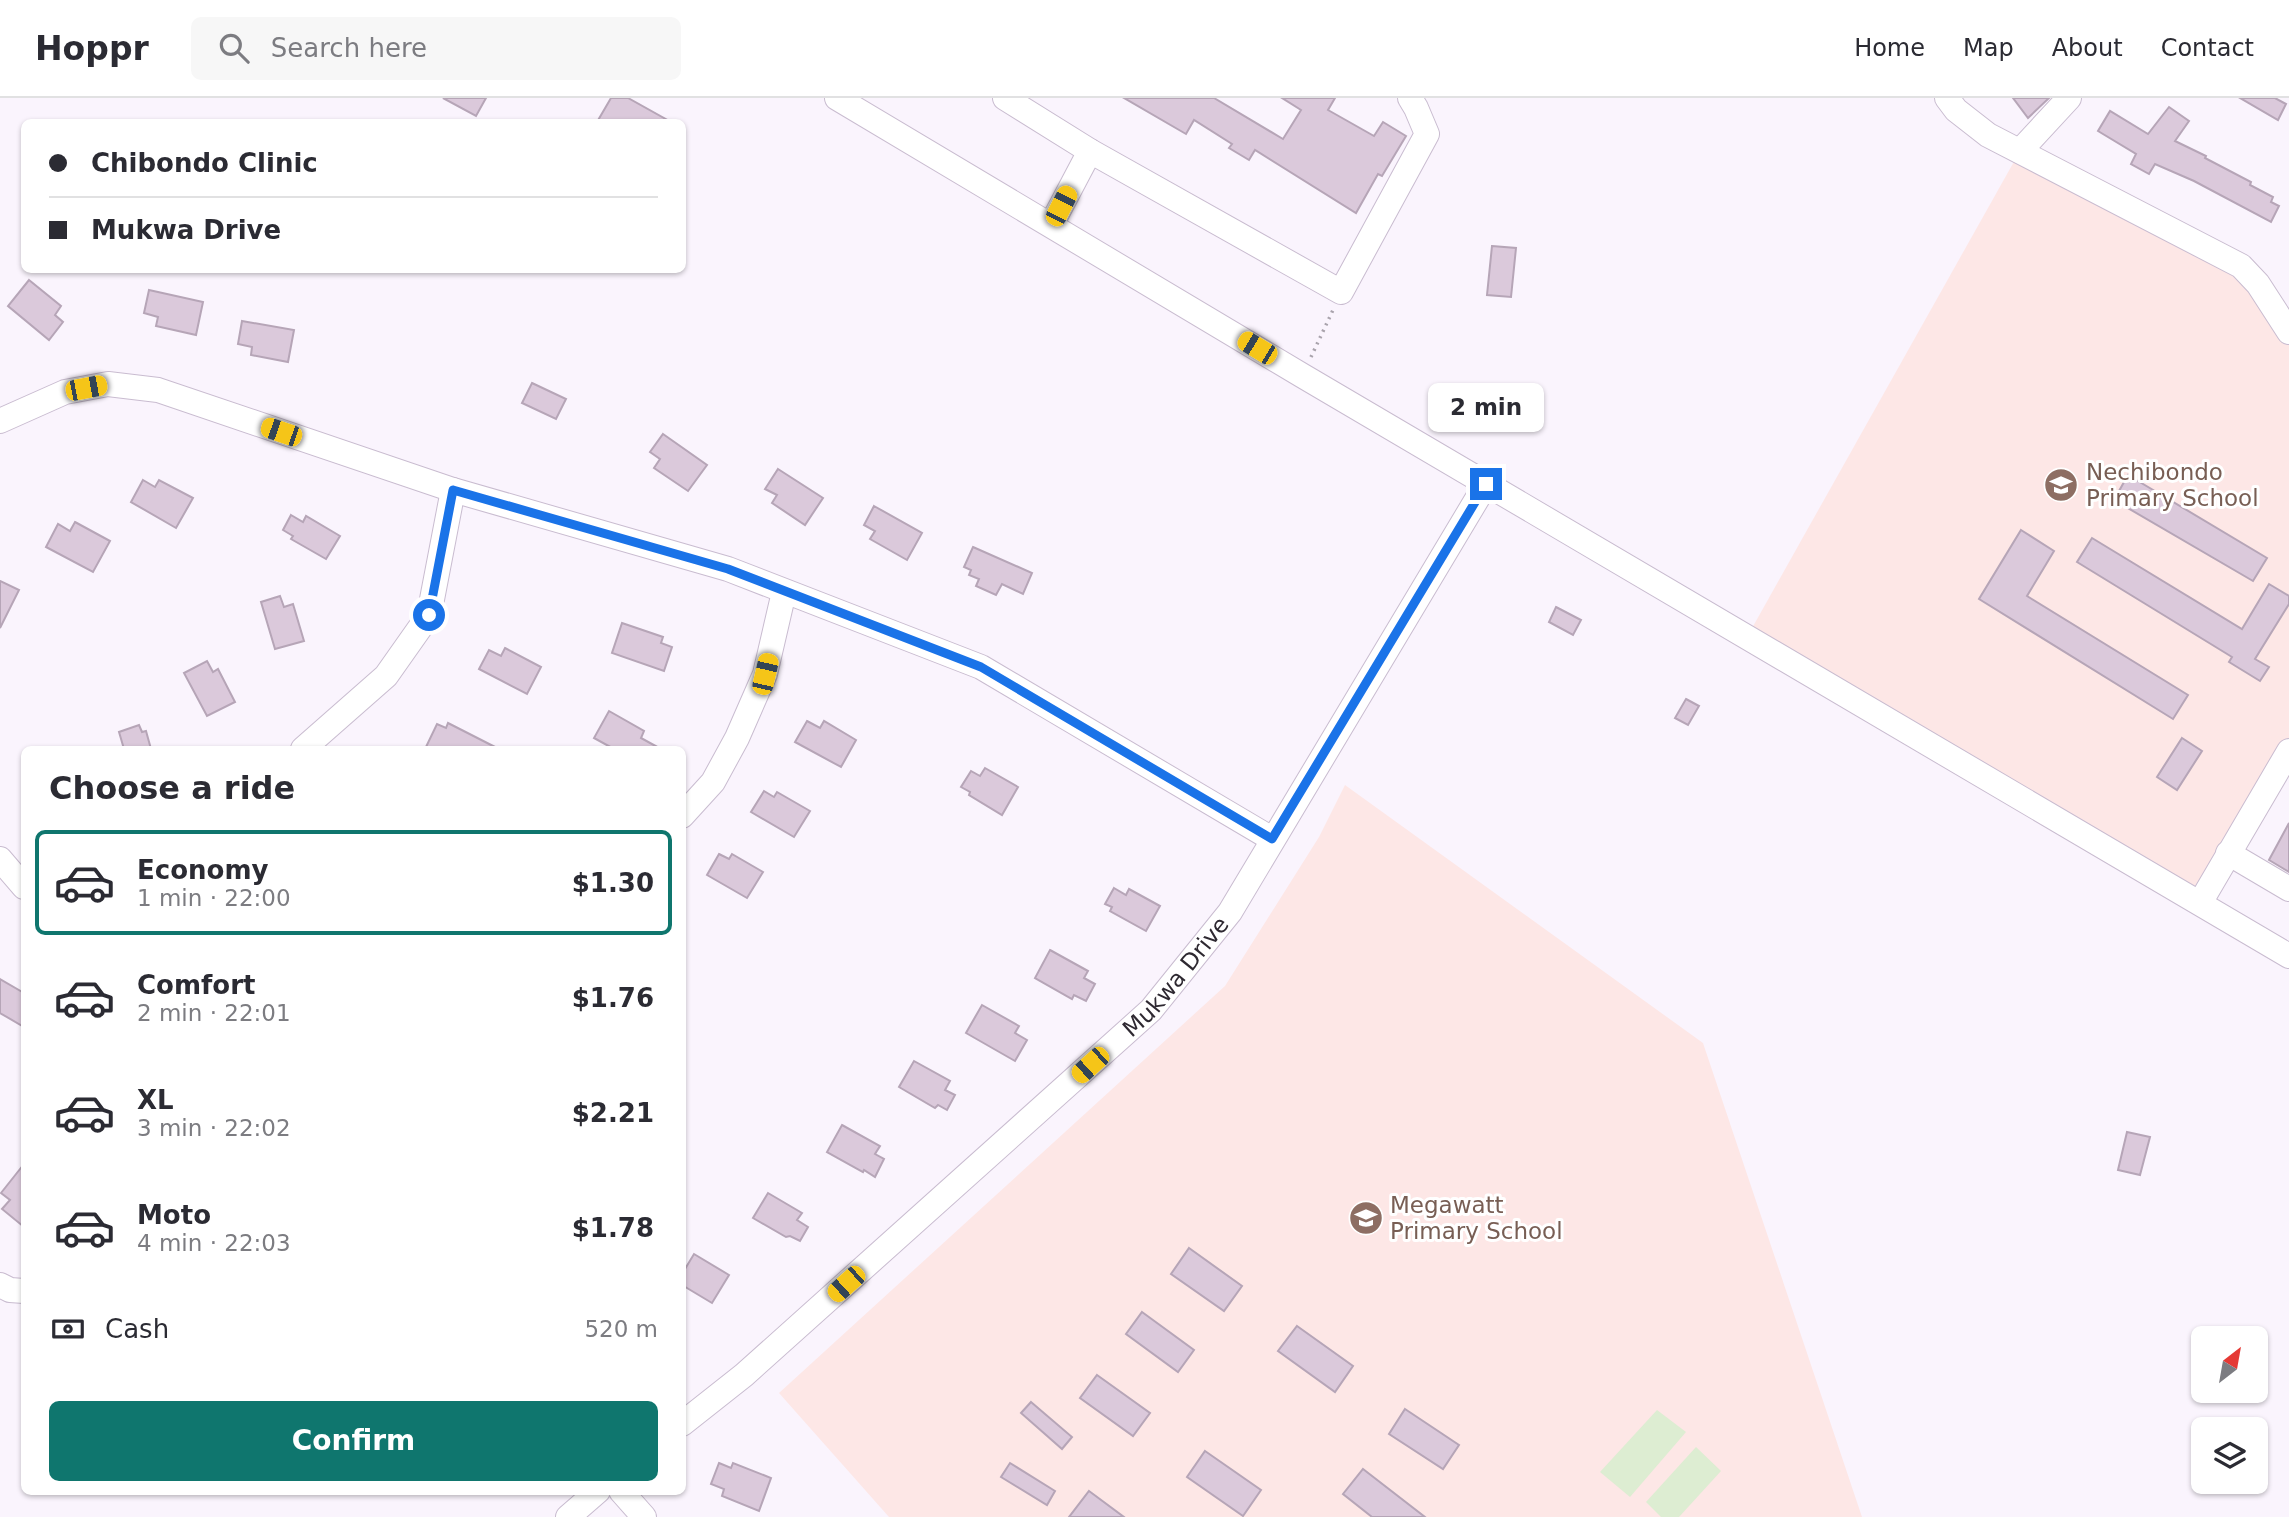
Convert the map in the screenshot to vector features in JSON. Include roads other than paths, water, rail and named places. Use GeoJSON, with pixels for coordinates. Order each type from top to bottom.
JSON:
{"type":"FeatureCollection","features":[{"type":"Feature","properties":{"kind":"street"},"geometry":{"type":"LineString","coordinates":[[837,98],[1303,376],[2289,956]]}},
{"type":"Feature","properties":{"kind":"street"},"geometry":{"type":"LineString","coordinates":[[1005,98],[1090,150],[1341,292],[1427,134],[1410,98]]}},
{"type":"Feature","properties":{"kind":"street"},"geometry":{"type":"LineString","coordinates":[[1947,98],[1956,110],[1988,135],[2241,266],[2258,284],[2289,332]]}},
{"type":"Feature","properties":{"kind":"street"},"geometry":{"type":"LineString","coordinates":[[2020,151],[2069,98]]}},
{"type":"Feature","properties":{"kind":"street"},"geometry":{"type":"LineString","coordinates":[[1051,225],[1090,150]]}},
{"type":"Feature","properties":{"kind":"street"},"geometry":{"type":"LineString","coordinates":[[0,421],[65,393],[97,386],[108,384],[158,390],[453,490],[728,569],[981,667],[1272,839]]}},
{"type":"Feature","properties":{"kind":"street","name":"Mukwa Drive"},"geometry":{"type":"LineString","coordinates":[[686,1421],[744,1376],[1151,1010],[1230,912],[1486,484]]}},
{"type":"Feature","properties":{"kind":"street"},"geometry":{"type":"LineString","coordinates":[[306,746],[386,676],[429,615],[453,490]]}},
{"type":"Feature","properties":{"kind":"street"},"geometry":{"type":"LineString","coordinates":[[686,812],[713,782],[737,738],[765,674],[784,592]]}},
{"type":"Feature","properties":{"kind":"street"},"geometry":{"type":"LineString","coordinates":[[2200,903],[2289,751]]}},
{"type":"Feature","properties":{"kind":"street"},"geometry":{"type":"LineString","coordinates":[[2228,853],[2289,889]]}},
{"type":"Feature","properties":{"kind":"street"},"geometry":{"type":"LineString","coordinates":[[0,859],[21,884]]}},
{"type":"Feature","properties":{"kind":"street"},"geometry":{"type":"LineString","coordinates":[[0,1285],[10,1290],[21,1291]]}},
{"type":"Feature","properties":{"kind":"street"},"geometry":{"type":"LineString","coordinates":[[568,1517],[593,1495]]}},
{"type":"Feature","properties":{"kind":"street"},"geometry":{"type":"LineString","coordinates":[[625,1495],[644,1517]]}},
{"type":"Feature","properties":{"kind":"place","name":"Nechibondo Primary School"},"geometry":{"type":"Point","coordinates":[2061,485]}},
{"type":"Feature","properties":{"kind":"place","name":"Megawatt Primary School"},"geometry":{"type":"Point","coordinates":[1366,1218]}}]}
